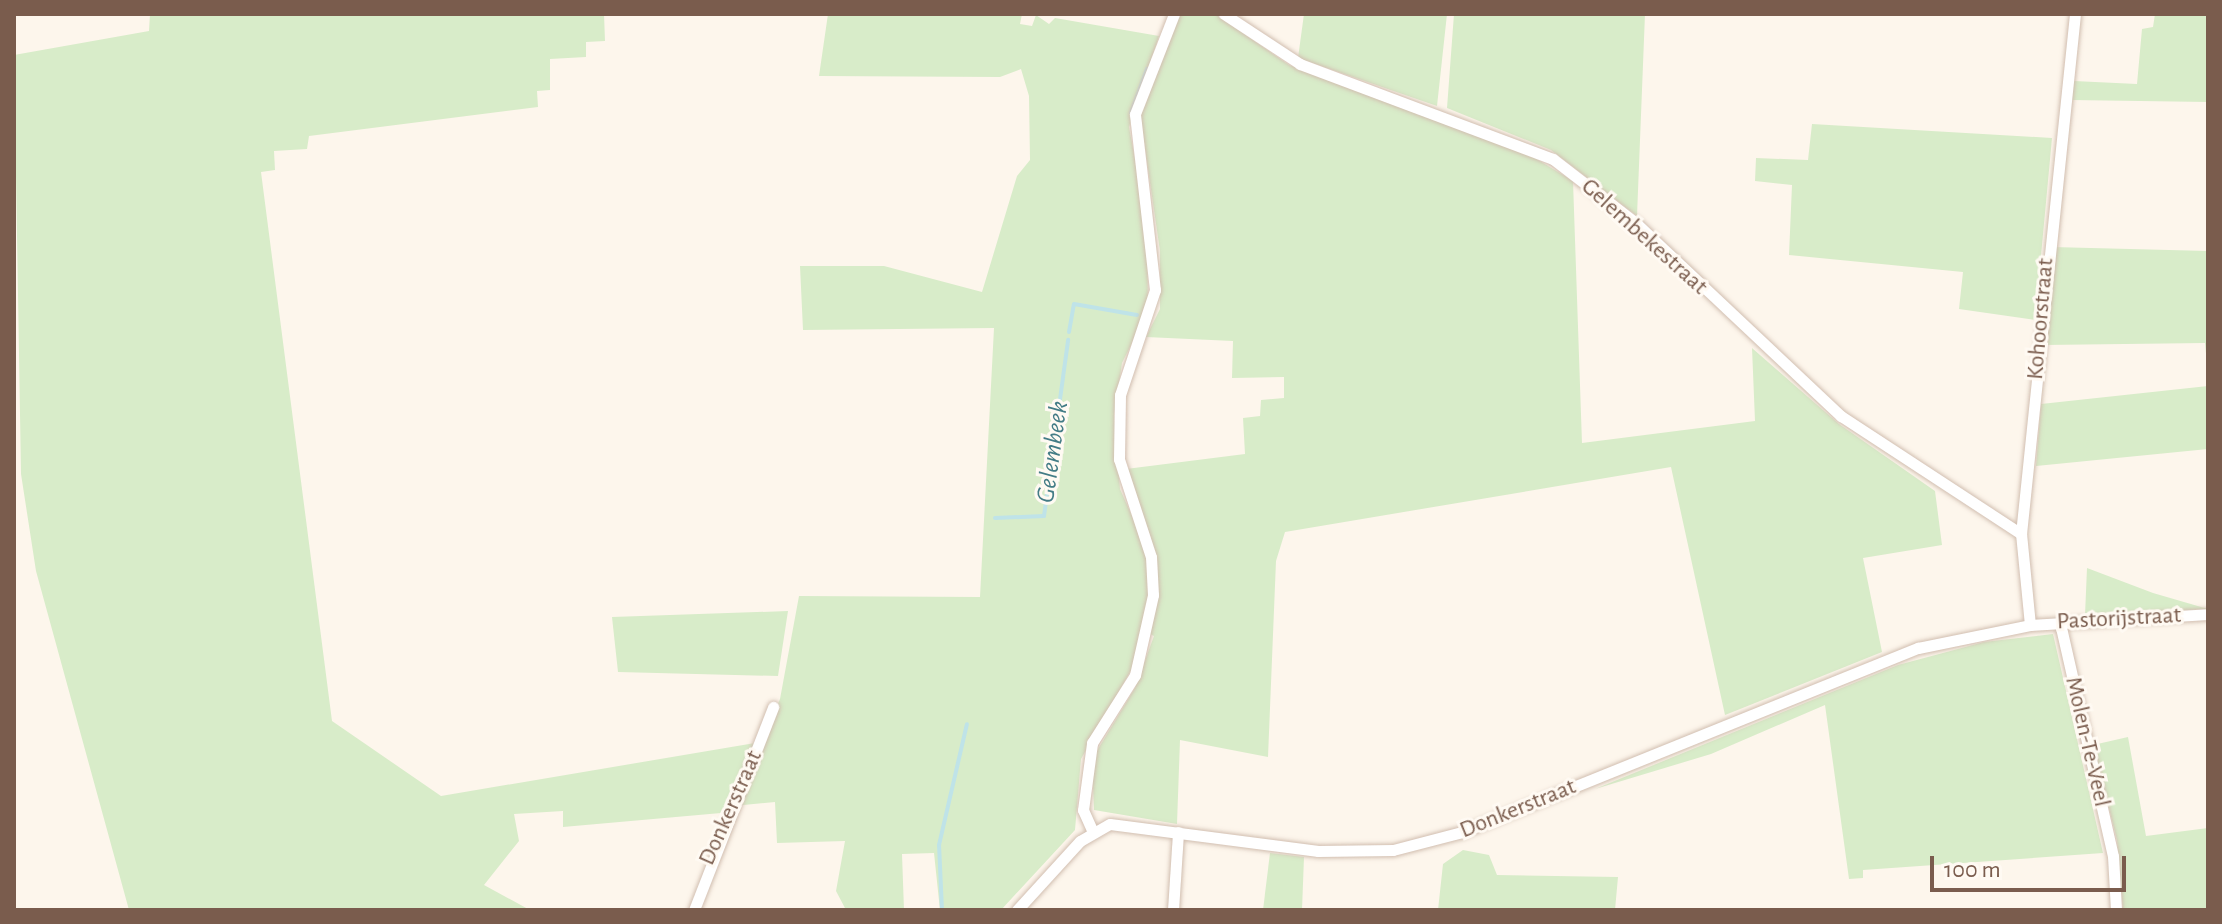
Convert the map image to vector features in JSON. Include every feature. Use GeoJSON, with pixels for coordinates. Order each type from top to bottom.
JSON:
{"type":"FeatureCollection","features":[{"type":"Feature","properties":{"kind":"street"},"geometry":{"type":"LineString","coordinates":[[1017,910],[1092,830],[1083,810],[1092,743],[1135,675],[1153,595],[1151,557],[1124,483],[1119,438],[1126,368],[1155,299],[1151,205],[1135,114],[1174,14]]}},
{"type":"Feature","properties":{"kind":"street","name":"Gelembekestraat"},"geometry":{"type":"LineString","coordinates":[[1224,14],[1300,64],[1553,159],[1637,224],[1841,416],[2021,534]]}},
{"type":"Feature","properties":{"kind":"street","name":"Kohoorstraat"},"geometry":{"type":"LineString","coordinates":[[2030,625],[2021,534],[2075,14]]}},
{"type":"Feature","properties":{"kind":"street","name":"Pastorijstraat"},"geometry":{"type":"LineString","coordinates":[[2030,625],[2208,614]]}},
{"type":"Feature","properties":{"kind":"street","name":"Molen-Te-Veel"},"geometry":{"type":"LineString","coordinates":[[2060,623],[2113,856],[2116,910]]}},
{"type":"Feature","properties":{"kind":"street","name":"Donkerstraat"},"geometry":{"type":"LineString","coordinates":[[1092,830],[1110,824],[1318,851],[1420,844],[1918,648],[2030,625]]}},
{"type":"Feature","properties":{"kind":"street","name":"Donkerstraat"},"geometry":{"type":"LineString","coordinates":[[694,910],[773,707]]}},
{"type":"Feature","properties":{"kind":"street"},"geometry":{"type":"LineString","coordinates":[[1173,910],[1178,832]]}},
{"type":"Feature","properties":{"kind":"green space"},"geometry":{"type":"Polygon","coordinates":[[[150,14],[604,14],[605,41],[586,42],[586,57],[550,59],[550,90],[537,91],[538,107],[309,136],[307,149],[274,151],[275,170],[261,172],[332,721],[441,796],[755,743],[721,813],[563,827],[563,811],[514,814],[519,841],[484,885],[528,909],[129,910],[36,571],[21,474],[14,55],[149,31],[150,14]]]}},
{"type":"Feature","properties":{"kind":"green space"},"geometry":{"type":"Polygon","coordinates":[[[828,14],[1022,14],[1020,24],[1032,26],[1036,15],[1049,24],[1055,18],[1159,36],[1129,127],[1147,224],[1148,311],[1122,363],[1114,416],[1120,489],[1143,541],[1151,538],[1126,469],[1245,454],[1243,418],[1260,416],[1261,400],[1284,398],[1284,377],[1232,378],[1233,341],[1146,337],[1160,309],[1160,251],[1140,114],[1179,14],[1215,14],[1289,65],[1513,145],[1573,181],[1582,443],[1755,421],[1752,348],[1839,424],[1935,491],[1942,545],[1863,558],[1882,652],[1725,715],[1671,467],[1285,532],[1276,561],[1268,757],[1180,740],[1177,824],[1094,810],[1092,759],[1135,688],[1154,636],[1144,631],[1131,670],[1081,759],[1075,830],[1001,910],[940,910],[934,853],[902,854],[904,910],[846,910],[836,891],[845,841],[777,843],[775,802],[733,806],[780,699],[799,596],[980,597],[994,328],[803,330],[800,266],[884,266],[982,292],[1017,176],[1030,160],[1029,96],[1021,69],[1000,77],[819,76],[828,14]]]}},
{"type":"Feature","properties":{"kind":"green space"},"geometry":{"type":"Polygon","coordinates":[[[1304,14],[1447,14],[1437,106],[1298,58],[1304,14]]]}},
{"type":"Feature","properties":{"kind":"green space"},"geometry":{"type":"Polygon","coordinates":[[[1454,14],[1645,14],[1637,216],[1551,150],[1447,108],[1454,14]]]}},
{"type":"Feature","properties":{"kind":"green space"},"geometry":{"type":"Polygon","coordinates":[[[2155,14],[2208,14],[2208,102],[2071,100],[2074,81],[2137,84],[2142,29],[2153,27],[2155,14]]]}},
{"type":"Feature","properties":{"kind":"green space"},"geometry":{"type":"Polygon","coordinates":[[[1812,124],[2052,138],[2035,320],[1959,309],[1963,272],[1789,255],[1792,185],[1755,181],[1756,158],[1808,160],[1812,124]]]}},
{"type":"Feature","properties":{"kind":"green space"},"geometry":{"type":"Polygon","coordinates":[[[2052,247],[2208,251],[2208,375],[2205,343],[2044,345],[2052,247]]]}},
{"type":"Feature","properties":{"kind":"green space"},"geometry":{"type":"Polygon","coordinates":[[[2208,386],[2208,449],[2036,466],[2041,404],[2208,386]]]}},
{"type":"Feature","properties":{"kind":"green space"},"geometry":{"type":"Polygon","coordinates":[[[2087,568],[2153,593],[2208,609],[2085,615],[2087,568]]]}},
{"type":"Feature","properties":{"kind":"green space"},"geometry":{"type":"Polygon","coordinates":[[[788,611],[778,676],[618,672],[612,617],[788,611]]]}},
{"type":"Feature","properties":{"kind":"green space"},"geometry":{"type":"Polygon","coordinates":[[[2053,634],[2103,853],[1863,870],[1863,878],[1849,879],[1825,705],[1711,754],[1595,789],[1898,665],[1984,642],[2053,634]]]}},
{"type":"Feature","properties":{"kind":"green space"},"geometry":{"type":"Polygon","coordinates":[[[2128,737],[2146,836],[2208,828],[2208,910],[2123,910],[2117,840],[2093,745],[2128,737]]]}},
{"type":"Feature","properties":{"kind":"green space"},"geometry":{"type":"Polygon","coordinates":[[[1463,850],[1489,855],[1497,875],[1618,877],[1615,910],[1438,910],[1443,864],[1463,850]]]}},
{"type":"Feature","properties":{"kind":"green space"},"geometry":{"type":"Polygon","coordinates":[[[1270,853],[1304,857],[1302,910],[1263,910],[1270,853]]]}},
{"type":"Feature","properties":{"kind":"waterway","name":"Gelembeek"},"geometry":{"type":"LineString","coordinates":[[1131,113],[1147,69]]}},
{"type":"Feature","properties":{"kind":"waterway","name":"Gelembeek"},"geometry":{"type":"LineString","coordinates":[[1069,332],[1074,304],[1137,315]]}},
{"type":"Feature","properties":{"kind":"waterway","name":"Gelembeek"},"geometry":{"type":"LineString","coordinates":[[995,518],[1044,516],[1068,340]]}},
{"type":"Feature","properties":{"kind":"waterway","name":"Gelembeek"},"geometry":{"type":"LineString","coordinates":[[942,910],[939,845],[967,724]]}}]}
